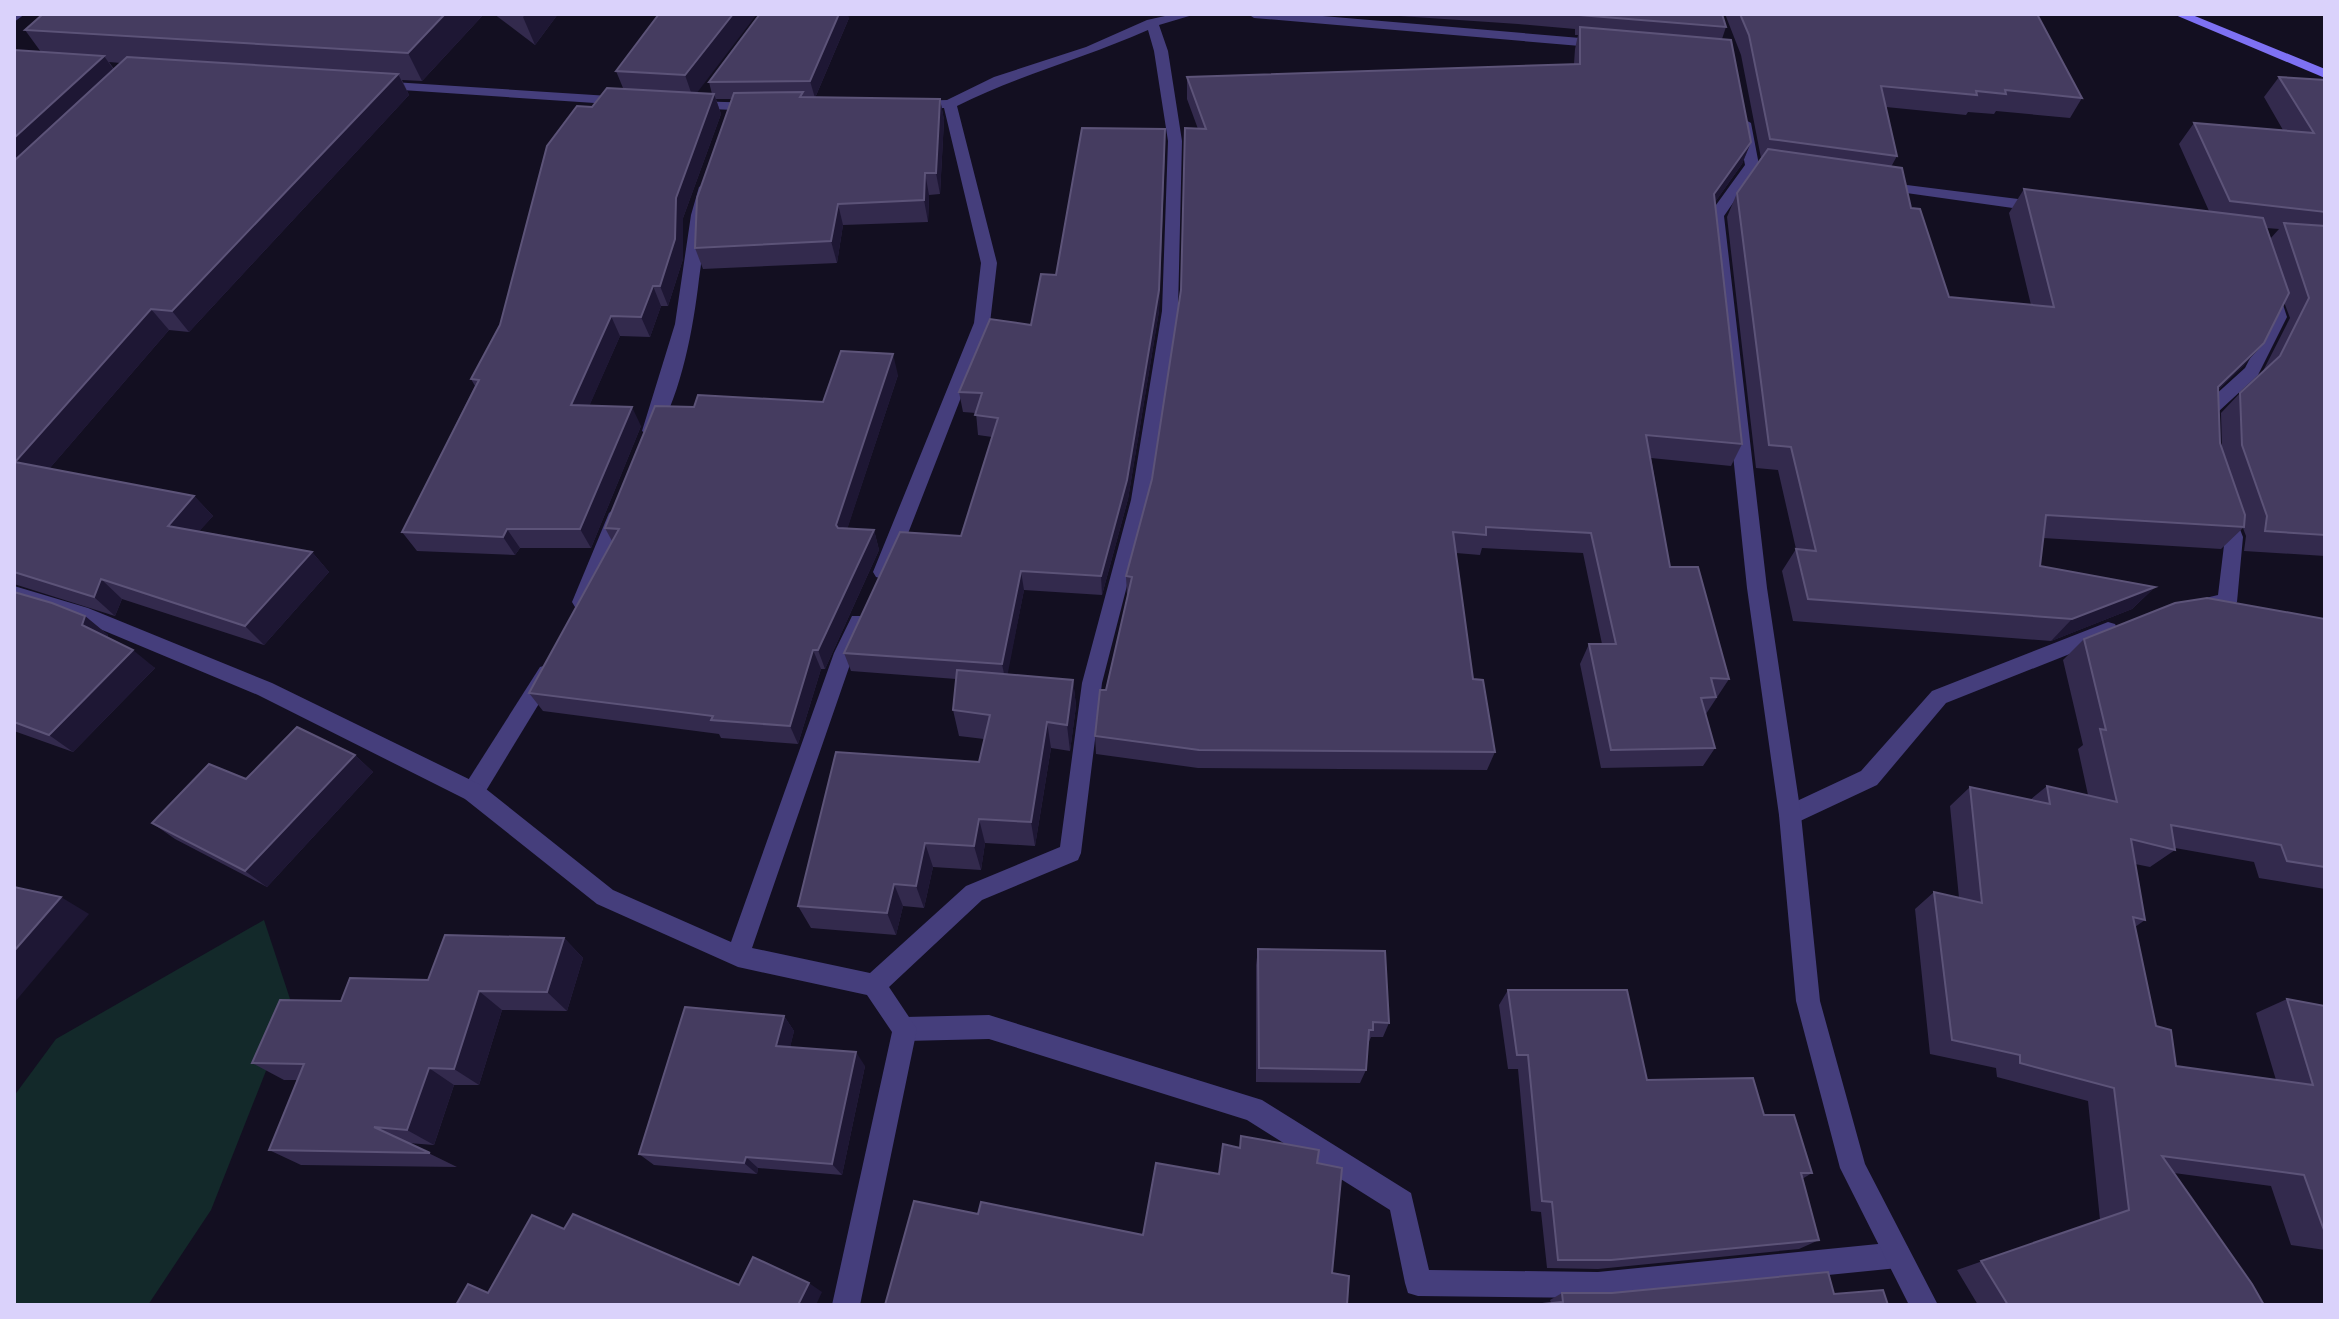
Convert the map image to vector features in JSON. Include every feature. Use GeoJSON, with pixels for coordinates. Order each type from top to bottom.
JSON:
{"type":"FeatureCollection","features":[{"type":"Feature","properties":{"kind":"main road"},"geometry":{"type":"LineString","coordinates":[[2179,14],[2325,74]]}},
{"type":"Feature","properties":{"kind":"street"},"geometry":{"type":"LineString","coordinates":[[904,105],[950,104],[999,80],[1045,67],[1152,23],[1190,14]]}},
{"type":"Feature","properties":{"kind":"street"},"geometry":{"type":"LineString","coordinates":[[1254,14],[1624,46]]}},
{"type":"Feature","properties":{"kind":"street"},"geometry":{"type":"LineString","coordinates":[[874,985],[974,893],[1070,853],[1092,683],[1140,500],[1170,311],[1175,141],[1161,51],[1152,23]]}},
{"type":"Feature","properties":{"kind":"street"},"geometry":{"type":"LineString","coordinates":[[369,85],[634,102]]}},
{"type":"Feature","properties":{"kind":"street"},"geometry":{"type":"LineString","coordinates":[[676,104],[703,100],[731,114],[779,107]]}},
{"type":"Feature","properties":{"kind":"street"},"geometry":{"type":"LineString","coordinates":[[1740,103],[1760,166],[1716,216],[1757,588],[1790,815],[1808,1001],[1853,1168],[1924,1305]]}},
{"type":"Feature","properties":{"kind":"street"},"geometry":{"type":"LineString","coordinates":[[738,956],[844,653],[873,593],[982,323],[989,263],[950,104]]}},
{"type":"Feature","properties":{"kind":"street"},"geometry":{"type":"LineString","coordinates":[[644,447],[668,388],[694,259],[694,219],[711,174]]}},
{"type":"Feature","properties":{"kind":"street"},"geometry":{"type":"LineString","coordinates":[[1859,182],[2064,210]]}},
{"type":"Feature","properties":{"kind":"street"},"geometry":{"type":"LineString","coordinates":[[2209,438],[2209,410],[2252,371],[2279,317],[2266,276]]}},
{"type":"Feature","properties":{"kind":"street"},"geometry":{"type":"LineString","coordinates":[[573,625],[626,492]]}},
{"type":"Feature","properties":{"kind":"street"},"geometry":{"type":"LineString","coordinates":[[2181,609],[2227,602],[2234,537],[2219,495]]}},
{"type":"Feature","properties":{"kind":"street"},"geometry":{"type":"LineString","coordinates":[[14,594],[81,613],[265,689],[473,792],[605,897],[738,956],[874,985],[905,1029],[846,1305]]}},
{"type":"Feature","properties":{"kind":"street"},"geometry":{"type":"LineString","coordinates":[[1790,815],[1869,778],[1939,697],[2121,625]]}},
{"type":"Feature","properties":{"kind":"street"},"geometry":{"type":"LineString","coordinates":[[473,792],[560,652]]}},
{"type":"Feature","properties":{"kind":"street"},"geometry":{"type":"LineString","coordinates":[[905,1029],[989,1027],[1253,1109],[1402,1202],[1418,1283],[1598,1285],[1898,1255]]}},
{"type":"Feature","properties":{"kind":"green space"},"geometry":{"type":"Polygon","coordinates":[[[264,920],[292,1005],[211,1210],[148,1305],[14,1305],[14,1096],[56,1039],[264,920]]]}},
{"type":"Feature","properties":{"kind":"building"},"geometry":{"type":"Polygon","coordinates":[[[43,14],[445,14],[408,53],[25,30],[43,14]]]}},
{"type":"Feature","properties":{"kind":"building"},"geometry":{"type":"Polygon","coordinates":[[[659,14],[733,14],[685,75],[616,71],[659,14]]]}},
{"type":"Feature","properties":{"kind":"building"},"geometry":{"type":"Polygon","coordinates":[[[760,14],[839,14],[810,81],[709,82],[760,14]]]}},
{"type":"Feature","properties":{"kind":"building"},"geometry":{"type":"Polygon","coordinates":[[[1722,14],[1726,27],[1580,15],[1722,14]]]}},
{"type":"Feature","properties":{"kind":"building"},"geometry":{"type":"Polygon","coordinates":[[[1740,14],[2037,14],[2082,98],[2005,90],[2006,94],[1976,91],[1977,95],[1881,86],[1897,156],[1770,139],[1749,35],[1740,14]]]}},
{"type":"Feature","properties":{"kind":"building"},"geometry":{"type":"Polygon","coordinates":[[[1580,27],[1731,40],[1751,142],[1714,194],[1742,444],[1646,435],[1670,567],[1698,567],[1729,679],[1711,678],[1716,697],[1701,698],[1715,748],[1611,750],[1589,644],[1616,644],[1591,533],[1486,527],[1486,535],[1453,532],[1473,679],[1483,680],[1495,752],[1199,750],[1095,736],[1100,690],[1106,690],[1132,577],[1126,576],[1152,479],[1181,290],[1185,128],[1206,129],[1187,77],[1580,64],[1580,27]]]}},
{"type":"Feature","properties":{"kind":"building"},"geometry":{"type":"Polygon","coordinates":[[[14,50],[104,56],[14,138],[14,50]]]}},
{"type":"Feature","properties":{"kind":"building"},"geometry":{"type":"Polygon","coordinates":[[[127,57],[398,74],[172,311],[151,309],[15,462],[194,496],[168,526],[312,552],[245,626],[101,579],[94,597],[14,572],[14,161],[127,57]]]}},
{"type":"Feature","properties":{"kind":"building"},"geometry":{"type":"Polygon","coordinates":[[[2279,77],[2325,80],[2325,212],[2230,201],[2194,123],[2314,133],[2279,77]]]}},
{"type":"Feature","properties":{"kind":"building"},"geometry":{"type":"Polygon","coordinates":[[[607,88],[714,94],[676,198],[675,239],[660,286],[653,286],[641,317],[611,316],[571,405],[632,407],[580,529],[507,529],[503,537],[402,532],[479,380],[471,379],[500,325],[547,146],[577,106],[592,107],[607,88]]]}},
{"type":"Feature","properties":{"kind":"building"},"geometry":{"type":"Polygon","coordinates":[[[803,92],[800,97],[940,99],[936,173],[925,173],[924,200],[838,204],[831,241],[695,248],[697,198],[734,93],[803,92]]]}},
{"type":"Feature","properties":{"kind":"building"},"geometry":{"type":"Polygon","coordinates":[[[1082,128],[1165,129],[1159,290],[1127,480],[1101,576],[1021,571],[1002,664],[844,653],[900,532],[961,536],[998,418],[975,415],[982,393],[959,392],[990,319],[1031,325],[1041,274],[1056,275],[1082,128]]]}},
{"type":"Feature","properties":{"kind":"building"},"geometry":{"type":"Polygon","coordinates":[[[1768,149],[1902,168],[1911,208],[1920,209],[1949,297],[2054,307],[2024,189],[2263,218],[2289,293],[2264,343],[2218,387],[2220,443],[2245,515],[2244,527],[2046,515],[2040,566],[2155,587],[2072,619],[1808,599],[1796,549],[1816,551],[1791,447],[1769,445],[1737,193],[1768,149]]]}},
{"type":"Feature","properties":{"kind":"building"},"geometry":{"type":"Polygon","coordinates":[[[2284,223],[2325,226],[2325,535],[2265,531],[2267,516],[2242,445],[2240,393],[2280,356],[2309,298],[2284,223]]]}},
{"type":"Feature","properties":{"kind":"building"},"geometry":{"type":"Polygon","coordinates":[[[841,351],[893,354],[836,525],[838,528],[874,530],[818,650],[813,650],[790,726],[711,720],[713,716],[529,693],[619,529],[605,528],[655,406],[694,407],[698,395],[823,402],[841,351]]]}},
{"type":"Feature","properties":{"kind":"building"},"geometry":{"type":"Polygon","coordinates":[[[14,592],[85,616],[82,625],[133,650],[49,735],[14,722],[14,592]]]}},
{"type":"Feature","properties":{"kind":"building"},"geometry":{"type":"Polygon","coordinates":[[[2207,598],[2325,619],[2325,867],[2287,861],[2281,845],[2171,825],[2175,850],[2131,839],[2145,920],[2133,917],[2156,1026],[2171,1030],[2176,1066],[2313,1085],[2287,999],[2325,1006],[2325,1233],[2304,1175],[2162,1156],[2264,1305],[2008,1305],[1981,1261],[2129,1210],[2114,1088],[2020,1063],[2020,1055],[1952,1040],[1934,892],[1982,903],[1970,787],[2050,804],[2047,786],[2117,802],[2100,729],[2106,730],[2084,639],[2175,603],[2207,598]]]}},
{"type":"Feature","properties":{"kind":"building"},"geometry":{"type":"Polygon","coordinates":[[[957,670],[1073,680],[1067,725],[1047,722],[1031,822],[979,819],[974,846],[925,843],[916,886],[894,884],[887,913],[798,906],[836,752],[979,762],[990,715],[953,710],[957,670]]]}},
{"type":"Feature","properties":{"kind":"building"},"geometry":{"type":"Polygon","coordinates":[[[297,727],[355,755],[245,871],[152,823],[209,764],[246,779],[297,727]]]}},
{"type":"Feature","properties":{"kind":"building"},"geometry":{"type":"Polygon","coordinates":[[[14,887],[61,897],[14,951],[14,887]]]}},
{"type":"Feature","properties":{"kind":"building"},"geometry":{"type":"Polygon","coordinates":[[[445,935],[564,938],[547,992],[479,991],[454,1069],[429,1068],[407,1130],[374,1127],[430,1153],[269,1150],[304,1064],[252,1063],[280,1000],[341,1001],[350,978],[428,980],[445,935]]]}},
{"type":"Feature","properties":{"kind":"building"},"geometry":{"type":"Polygon","coordinates":[[[1258,949],[1385,951],[1389,1023],[1373,1022],[1373,1030],[1369,1030],[1366,1070],[1259,1068],[1258,949]]]}},
{"type":"Feature","properties":{"kind":"building"},"geometry":{"type":"Polygon","coordinates":[[[1508,990],[1627,990],[1647,1080],[1753,1078],[1764,1115],[1794,1115],[1812,1173],[1801,1173],[1819,1240],[1611,1260],[1558,1260],[1552,1202],[1542,1201],[1528,1055],[1517,1055],[1508,990]]]}},
{"type":"Feature","properties":{"kind":"building"},"geometry":{"type":"Polygon","coordinates":[[[685,1007],[784,1016],[776,1046],[856,1052],[832,1164],[746,1157],[744,1163],[639,1154],[685,1007]]]}},
{"type":"Feature","properties":{"kind":"building"},"geometry":{"type":"Polygon","coordinates":[[[1241,1136],[1319,1150],[1317,1163],[1342,1168],[1332,1273],[1349,1276],[1347,1305],[885,1305],[914,1201],[978,1214],[981,1202],[1143,1235],[1156,1163],[1219,1174],[1223,1144],[1240,1148],[1241,1136]]]}},
{"type":"Feature","properties":{"kind":"building"},"geometry":{"type":"Polygon","coordinates":[[[573,1214],[739,1285],[753,1257],[809,1283],[798,1305],[456,1305],[468,1284],[488,1293],[532,1215],[564,1229],[573,1214]]]}},
{"type":"Feature","properties":{"kind":"building"},"geometry":{"type":"Polygon","coordinates":[[[1828,1272],[1834,1294],[1883,1290],[1888,1305],[1532,1305],[1563,1302],[1562,1293],[1612,1293],[1828,1272]]]}}]}
